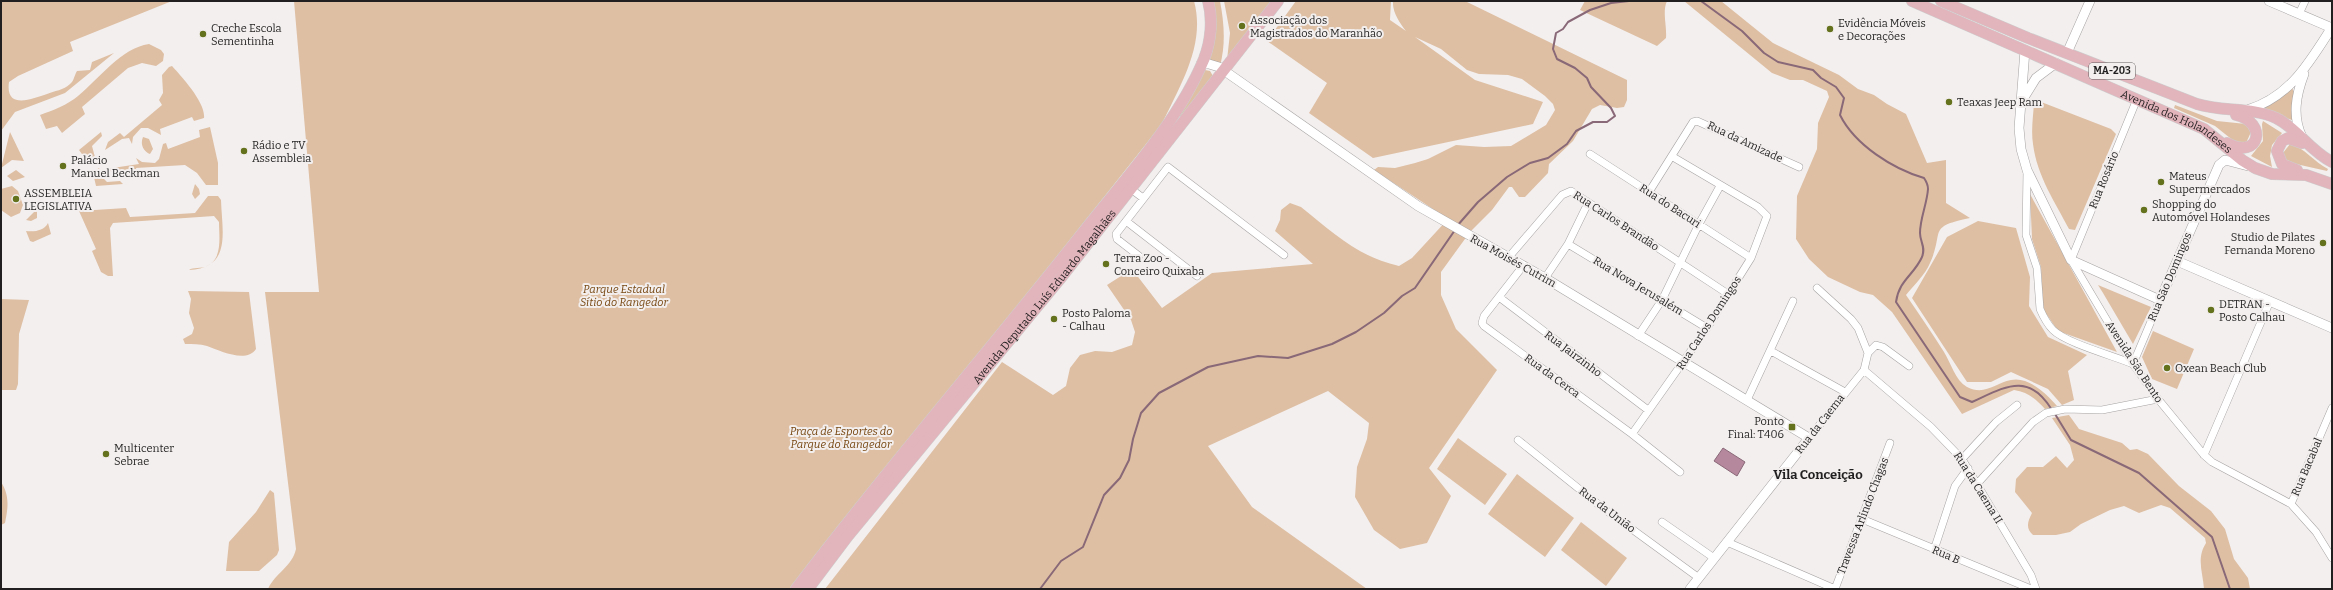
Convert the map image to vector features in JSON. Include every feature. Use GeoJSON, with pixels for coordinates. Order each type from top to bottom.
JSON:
{"type":"FeatureCollection","features":[{"type":"Feature","properties":{"kind":"main road","name":"Avenida Deputado Luís Eduardo Magalhães"},"geometry":{"type":"LineString","coordinates":[[796,589],[841,530],[1047,279],[1168,125],[1207,50],[1210,28],[1208,1]]}},
{"type":"Feature","properties":{"kind":"main road","name":"Avenida Deputado Luís Eduardo Magalhães"},"geometry":{"type":"LineString","coordinates":[[808,589],[848,536],[1055,285],[1278,1]]}},
{"type":"Feature","properties":{"kind":"main road","name":"Avenida dos Holandeses"},"geometry":{"type":"LineString","coordinates":[[1912,1],[2056,63],[2204,130],[2242,160],[2260,170],[2272,174],[2297,174],[2320,179],[2332,184]]}},
{"type":"Feature","properties":{"kind":"main road","name":"Avenida dos Holandeses"},"geometry":{"type":"LineString","coordinates":[[1941,1],[2067,53],[2197,104],[2218,109],[2243,111],[2277,119],[2332,162]]}},
{"type":"Feature","properties":{"kind":"main road"},"geometry":{"type":"LineString","coordinates":[[2197,104],[2246,118],[2254,125],[2256,135],[2252,145],[2241,149],[2204,130]]}},
{"type":"Feature","properties":{"kind":"main road"},"geometry":{"type":"LineString","coordinates":[[2320,179],[2282,164],[2277,155],[2280,144],[2286,139],[2293,138],[2314,153],[2332,162]]}},
{"type":"Feature","properties":{"kind":"street"},"geometry":{"type":"LineString","coordinates":[[2067,53],[2090,1]]}},
{"type":"Feature","properties":{"kind":"street"},"geometry":{"type":"LineString","coordinates":[[2243,111],[2260,106],[2282,94],[2293,84],[2309,64],[2332,27],[2269,1]]}},
{"type":"Feature","properties":{"kind":"street"},"geometry":{"type":"LineString","coordinates":[[2299,14],[2305,1]]}},
{"type":"Feature","properties":{"kind":"street","name":"Avenida São Bento"},"geometry":{"type":"LineString","coordinates":[[2025,50],[2020,106],[2020,138],[2027,170],[2071,260],[2133,364],[2158,399],[2204,455],[2212,462],[2291,504],[2316,532],[2332,558]]}},
{"type":"Feature","properties":{"kind":"street","name":"Avenida São Bento"},"geometry":{"type":"LineString","coordinates":[[2020,106],[2036,78],[2056,63]]}},
{"type":"Feature","properties":{"kind":"street","name":"Rua Moisés Cutrim"},"geometry":{"type":"LineString","coordinates":[[1201,64],[1212,64],[1224,71],[1441,220],[1545,278],[1638,336],[1810,438]]}},
{"type":"Feature","properties":{"kind":"street"},"geometry":{"type":"LineString","coordinates":[[2305,142],[2298,128],[2295,113],[2298,90],[2309,64]]}},
{"type":"Feature","properties":{"kind":"street","name":"Rua Rosário"},"geometry":{"type":"LineString","coordinates":[[2071,260],[2137,99]]}},
{"type":"Feature","properties":{"kind":"street","name":"Rua da Amizade"},"geometry":{"type":"LineString","coordinates":[[1673,157],[1691,126],[1697,121],[1799,167]]}},
{"type":"Feature","properties":{"kind":"street","name":"Rua do Bacuri"},"geometry":{"type":"LineString","coordinates":[[1590,154],[1751,258]]}},
{"type":"Feature","properties":{"kind":"street"},"geometry":{"type":"LineString","coordinates":[[1638,336],[1662,300],[1699,224],[1720,186],[1673,157],[1649,192]]}},
{"type":"Feature","properties":{"kind":"street","name":"Rua São Domingos"},"geometry":{"type":"LineString","coordinates":[[2133,364],[2221,162],[2230,160],[2260,170]]}},
{"type":"Feature","properties":{"kind":"street"},"geometry":{"type":"LineString","coordinates":[[1139,256],[1116,237],[1149,190],[1166,168],[1170,167],[1284,255]]}},
{"type":"Feature","properties":{"kind":"street"},"geometry":{"type":"LineString","coordinates":[[2027,170],[2026,235],[2036,268],[2040,309],[2042,314],[2052,330],[2065,338],[2133,364]]}},
{"type":"Feature","properties":{"kind":"street"},"geometry":{"type":"LineString","coordinates":[[1134,185],[1149,190]]}},
{"type":"Feature","properties":{"kind":"street"},"geometry":{"type":"LineString","coordinates":[[1134,185],[1143,198]]}},
{"type":"Feature","properties":{"kind":"street","name":"Rua Carlos Domingos"},"geometry":{"type":"LineString","coordinates":[[1632,434],[1707,328],[1751,258],[1767,216],[1758,207],[1720,186]]}},
{"type":"Feature","properties":{"kind":"street","name":"Rua Carlos Brandão"},"geometry":{"type":"LineString","coordinates":[[1508,258],[1536,223],[1565,192],[1571,191],[1588,204],[1680,262]]}},
{"type":"Feature","properties":{"kind":"street"},"geometry":{"type":"LineString","coordinates":[[1545,278],[1568,244],[1588,204]]}},
{"type":"Feature","properties":{"kind":"street"},"geometry":{"type":"LineString","coordinates":[[1126,221],[1197,276]]}},
{"type":"Feature","properties":{"kind":"street","name":"Rua Nova Jerusalém"},"geometry":{"type":"LineString","coordinates":[[1568,244],[1707,328]]}},
{"type":"Feature","properties":{"kind":"street"},"geometry":{"type":"LineString","coordinates":[[2071,260],[2160,300]]}},
{"type":"Feature","properties":{"kind":"street"},"geometry":{"type":"LineString","coordinates":[[2177,261],[2332,328]]}},
{"type":"Feature","properties":{"kind":"street"},"geometry":{"type":"LineString","coordinates":[[1680,262],[1728,294]]}},
{"type":"Feature","properties":{"kind":"street","name":"Rua da Cerca"},"geometry":{"type":"LineString","coordinates":[[1523,266],[1482,319],[1484,326],[1632,434],[1680,472]]}},
{"type":"Feature","properties":{"kind":"street"},"geometry":{"type":"LineString","coordinates":[[1817,288],[1851,319],[1858,328],[1868,354],[1876,345],[1879,345],[1909,366]]}},
{"type":"Feature","properties":{"kind":"street","name":"Rua Jairzinho"},"geometry":{"type":"LineString","coordinates":[[1498,298],[1648,410]]}},
{"type":"Feature","properties":{"kind":"street"},"geometry":{"type":"LineString","coordinates":[[1747,400],[1793,301]]}},
{"type":"Feature","properties":{"kind":"street"},"geometry":{"type":"LineString","coordinates":[[2204,455],[2270,301]]}},
{"type":"Feature","properties":{"kind":"street"},"geometry":{"type":"LineString","coordinates":[[1771,351],[1845,392]]}},
{"type":"Feature","properties":{"kind":"street","name":"Rua da Caema"},"geometry":{"type":"LineString","coordinates":[[1690,589],[1864,370],[1868,354]]}},
{"type":"Feature","properties":{"kind":"street","name":"Rua da Caema II"},"geometry":{"type":"LineString","coordinates":[[1864,370],[1931,427],[1962,459],[2031,575],[2036,589]]}},
{"type":"Feature","properties":{"kind":"street"},"geometry":{"type":"LineString","coordinates":[[1977,484],[2033,422],[2046,413],[2065,409],[2102,410],[2158,399]]}},
{"type":"Feature","properties":{"kind":"street"},"geometry":{"type":"LineString","coordinates":[[1962,459],[1996,422],[2017,405]]}},
{"type":"Feature","properties":{"kind":"street","name":"Rua Bacabal"},"geometry":{"type":"LineString","coordinates":[[2291,504],[2332,408]]}},
{"type":"Feature","properties":{"kind":"street","name":"Rua da União"},"geometry":{"type":"LineString","coordinates":[[1518,440],[1603,508],[1699,578]]}},
{"type":"Feature","properties":{"kind":"street","name":"Travessa Arlindo Chagas"},"geometry":{"type":"LineString","coordinates":[[1835,589],[1890,443]]}},
{"type":"Feature","properties":{"kind":"street"},"geometry":{"type":"LineString","coordinates":[[1934,550],[1955,486],[1968,468]]}},
{"type":"Feature","properties":{"kind":"street","name":"Rua B"},"geometry":{"type":"LineString","coordinates":[[1862,519],[2020,587],[2031,589]]}},
{"type":"Feature","properties":{"kind":"street"},"geometry":{"type":"LineString","coordinates":[[1662,522],[1714,558]]}},
{"type":"Feature","properties":{"kind":"street"},"geometry":{"type":"LineString","coordinates":[[1727,542],[1835,589]]}},
{"type":"Feature","properties":{"kind":"green space"},"geometry":{"type":"Polygon","coordinates":[[[1,1],[172,1],[70,42],[73,51],[18,76],[9,82],[9,91],[11,96],[15,99],[27,100],[65,88],[72,81],[77,71],[90,70],[92,62],[114,53],[65,93],[15,112],[1,131],[1,1]]]}},
{"type":"Feature","properties":{"kind":"green space","name":"Parque Estadual Sítio do Rangedor"},"geometry":{"type":"Polygon","coordinates":[[[294,1],[1194,1],[1197,17],[1197,33],[1194,49],[1183,80],[1162,124],[793,589],[268,589],[271,583],[291,561],[296,549],[265,292],[319,292],[294,1]]]}},
{"type":"Feature","properties":{"kind":"green space"},"geometry":{"type":"Polygon","coordinates":[[[1212,1],[1220,1],[1223,17],[1224,41],[1220,66],[1209,59],[1215,38],[1212,1]]]}},
{"type":"Feature","properties":{"kind":"green space","name":"Associação dos Magistrados do Maranhão"},"geometry":{"type":"Polygon","coordinates":[[[1224,1],[1274,1],[1227,60],[1230,33],[1224,1]]]}},
{"type":"Feature","properties":{"kind":"green space"},"geometry":{"type":"Polygon","coordinates":[[[1296,1],[1391,1],[1390,20],[1406,31],[1395,13],[1393,1],[1465,1],[1627,80],[1627,100],[1624,107],[1617,108],[1600,105],[1592,109],[1573,141],[1549,164],[1548,173],[1525,197],[1519,197],[1512,187],[1509,187],[1492,210],[1470,232],[1441,272],[1441,295],[1456,329],[1497,370],[1429,468],[1451,496],[1427,543],[1400,549],[1374,530],[1355,497],[1357,467],[1367,439],[1369,423],[1328,391],[1208,446],[1252,507],[1367,589],[825,589],[1002,362],[1053,395],[1066,386],[1070,368],[1080,355],[1095,351],[1112,352],[1132,345],[1135,332],[1131,320],[1107,285],[1132,269],[1162,308],[1212,273],[1313,264],[1275,231],[1280,220],[1281,210],[1290,203],[1301,207],[1358,250],[1384,262],[1399,266],[1412,258],[1448,219],[1374,170],[1378,167],[1395,168],[1415,163],[1428,159],[1456,145],[1484,147],[1511,146],[1546,125],[1555,110],[1553,104],[1545,96],[1522,79],[1508,75],[1479,74],[1467,70],[1441,49],[1415,37],[1475,80],[1543,102],[1533,124],[1373,158],[1309,113],[1327,83],[1267,41],[1296,1]]]}},
{"type":"Feature","properties":{"kind":"green space"},"geometry":{"type":"Polygon","coordinates":[[[1585,1],[1667,1],[1665,14],[1666,38],[1657,46],[1580,10],[1585,1]]]}},
{"type":"Feature","properties":{"kind":"green space"},"geometry":{"type":"Polygon","coordinates":[[[1684,1],[1721,1],[1773,43],[1839,75],[1858,89],[1874,95],[1906,114],[1927,163],[1946,160],[1946,203],[1970,218],[1947,224],[1942,228],[1939,232],[1934,252],[1928,267],[1906,295],[1944,352],[1956,376],[1967,387],[1985,390],[2017,379],[2030,383],[2043,391],[2057,406],[2045,409],[2031,396],[2014,390],[1962,414],[1892,312],[1873,295],[1860,292],[1828,277],[1809,259],[1796,239],[1797,196],[1817,149],[1818,123],[1829,97],[1827,91],[1803,80],[1790,80],[1772,73],[1684,1]]]}},
{"type":"Feature","properties":{"kind":"green space"},"geometry":{"type":"Polygon","coordinates":[[[149,44],[161,50],[164,54],[163,61],[156,66],[142,63],[128,68],[82,107],[85,114],[62,133],[57,126],[46,129],[40,115],[69,102],[78,96],[120,57],[129,51],[149,44]]]}},
{"type":"Feature","properties":{"kind":"green space"},"geometry":{"type":"Polygon","coordinates":[[[172,66],[187,83],[197,98],[204,112],[204,118],[194,121],[192,117],[160,129],[161,135],[148,128],[141,128],[133,137],[132,144],[129,138],[122,139],[105,150],[108,142],[120,133],[124,137],[162,105],[159,100],[163,93],[162,75],[169,67],[172,66]]]}},
{"type":"Feature","properties":{"kind":"green space"},"geometry":{"type":"Polygon","coordinates":[[[1205,70],[1210,71],[1213,76],[1181,117],[1178,116],[1205,70]]]}},
{"type":"Feature","properties":{"kind":"green space"},"geometry":{"type":"Polygon","coordinates":[[[2292,88],[2294,92],[2292,120],[2261,110],[2281,98],[2292,88]]]}},
{"type":"Feature","properties":{"kind":"green space"},"geometry":{"type":"Polygon","coordinates":[[[2036,100],[2111,129],[2116,134],[2075,230],[2069,229],[2042,178],[2038,167],[2032,134],[2034,104],[2036,100]]]}},
{"type":"Feature","properties":{"kind":"green space"},"geometry":{"type":"Polygon","coordinates":[[[2175,105],[2217,121],[2246,124],[2251,132],[2246,143],[2235,142],[2215,126],[2174,108],[2175,105]]]}},
{"type":"Feature","properties":{"kind":"green space"},"geometry":{"type":"Polygon","coordinates":[[[2263,121],[2282,133],[2272,145],[2270,156],[2272,167],[2251,156],[2263,141],[2263,121]]]}},
{"type":"Feature","properties":{"kind":"green space"},"geometry":{"type":"Polygon","coordinates":[[[210,127],[218,163],[218,185],[206,185],[197,173],[185,165],[136,168],[137,173],[128,174],[121,174],[106,169],[139,164],[136,158],[142,162],[155,163],[159,159],[163,144],[166,143],[168,149],[200,137],[199,130],[210,127]]]}},
{"type":"Feature","properties":{"kind":"green space"},"geometry":{"type":"Polygon","coordinates":[[[10,132],[24,161],[12,160],[1,168],[10,132]]]}},
{"type":"Feature","properties":{"kind":"green space"},"geometry":{"type":"Polygon","coordinates":[[[101,132],[102,136],[92,146],[96,161],[87,161],[79,150],[101,132]]]}},
{"type":"Feature","properties":{"kind":"green space"},"geometry":{"type":"Polygon","coordinates":[[[143,137],[149,139],[153,149],[150,154],[143,147],[143,137]]]}},
{"type":"Feature","properties":{"kind":"green space"},"geometry":{"type":"Polygon","coordinates":[[[2290,144],[2305,152],[2328,169],[2327,171],[2287,162],[2283,153],[2290,144]]]}},
{"type":"Feature","properties":{"kind":"green space"},"geometry":{"type":"Polygon","coordinates":[[[99,168],[103,178],[107,182],[120,181],[123,184],[96,186],[93,173],[99,168]]]}},
{"type":"Feature","properties":{"kind":"green space"},"geometry":{"type":"Polygon","coordinates":[[[16,170],[25,177],[13,181],[7,176],[16,170]]]}},
{"type":"Feature","properties":{"kind":"green space"},"geometry":{"type":"Polygon","coordinates":[[[195,184],[199,189],[200,194],[195,199],[192,194],[195,184]]]}},
{"type":"Feature","properties":{"kind":"green space"},"geometry":{"type":"Polygon","coordinates":[[[12,186],[18,191],[23,205],[20,213],[11,217],[1,210],[1,189],[12,186]]]}},
{"type":"Feature","properties":{"kind":"green space"},"geometry":{"type":"Polygon","coordinates":[[[2030,194],[2117,352],[2058,331],[2043,309],[2041,267],[2032,239],[2030,194]]]}},
{"type":"Feature","properties":{"kind":"green space"},"geometry":{"type":"Polygon","coordinates":[[[208,196],[218,196],[221,200],[223,236],[222,246],[216,257],[219,247],[219,222],[214,216],[113,223],[110,228],[113,276],[108,276],[101,272],[92,251],[96,249],[79,211],[126,208],[130,217],[195,213],[208,196]]]}},
{"type":"Feature","properties":{"kind":"green space"},"geometry":{"type":"Polygon","coordinates":[[[37,209],[37,218],[31,221],[26,220],[37,209]]]}},
{"type":"Feature","properties":{"kind":"green space"},"geometry":{"type":"Polygon","coordinates":[[[1978,221],[2016,228],[2030,277],[2029,306],[2048,337],[2087,355],[2068,371],[2074,400],[2062,405],[2048,389],[2011,372],[1991,382],[1967,382],[1912,298],[1947,237],[1978,221]]]}},
{"type":"Feature","properties":{"kind":"green space"},"geometry":{"type":"Polygon","coordinates":[[[48,223],[51,234],[33,242],[30,241],[26,231],[44,228],[48,223]]]}},
{"type":"Feature","properties":{"kind":"green space"},"geometry":{"type":"Polygon","coordinates":[[[2098,285],[2151,307],[2133,344],[2103,293],[2098,285]]]}},
{"type":"Feature","properties":{"kind":"green space"},"geometry":{"type":"Polygon","coordinates":[[[188,291],[249,292],[256,349],[252,353],[239,356],[225,353],[204,345],[185,344],[183,339],[192,334],[194,328],[189,313],[191,299],[188,291]]]}},
{"type":"Feature","properties":{"kind":"green space"},"geometry":{"type":"Polygon","coordinates":[[[1,299],[29,300],[19,334],[18,384],[16,390],[1,390],[1,299]]]}},
{"type":"Feature","properties":{"kind":"green space","name":"Oxean Beach Club"},"geometry":{"type":"Polygon","coordinates":[[[2153,331],[2194,349],[2177,389],[2152,379],[2142,357],[2153,331]]]}},
{"type":"Feature","properties":{"kind":"green space"},"geometry":{"type":"Polygon","coordinates":[[[2069,415],[2079,429],[2122,443],[2130,450],[2137,449],[2148,454],[2179,486],[2211,511],[2225,529],[2234,559],[2248,578],[2250,589],[2204,589],[2201,555],[2206,543],[2205,538],[2170,508],[2161,505],[2139,513],[2124,506],[2110,510],[2081,524],[2070,532],[2056,535],[2033,535],[2028,527],[2028,522],[2032,513],[2015,492],[2016,479],[2027,467],[2043,467],[2056,456],[2067,468],[2074,460],[2070,445],[2052,418],[2069,415]]]}},
{"type":"Feature","properties":{"kind":"green space"},"geometry":{"type":"Polygon","coordinates":[[[1458,438],[1507,474],[1485,505],[1437,469],[1458,438]]]}},
{"type":"Feature","properties":{"kind":"green space"},"geometry":{"type":"Polygon","coordinates":[[[1517,474],[1574,518],[1545,557],[1488,514],[1517,474]]]}},
{"type":"Feature","properties":{"kind":"green space"},"geometry":{"type":"Polygon","coordinates":[[[1,482],[6,492],[8,502],[5,523],[1,525],[1,482]]]}},
{"type":"Feature","properties":{"kind":"green space"},"geometry":{"type":"Polygon","coordinates":[[[270,490],[274,493],[279,550],[277,555],[259,571],[226,571],[229,542],[256,512],[270,490]]]}},
{"type":"Feature","properties":{"kind":"green space"},"geometry":{"type":"Polygon","coordinates":[[[1581,522],[1627,558],[1606,586],[1561,550],[1581,522]]]}},
{"type":"Feature","properties":{"kind":"shaded area"},"geometry":{"type":"Polygon","coordinates":[[[1723,448],[1745,462],[1737,476],[1714,461],[1723,448]]]}},
{"type":"Feature","properties":{"kind":"waterway"},"geometry":{"type":"LineString","coordinates":[[1457,226],[1478,202],[1507,177],[1530,163],[1548,158],[1567,144],[1576,131],[1593,122],[1607,122],[1615,116],[1611,108],[1591,87],[1587,78],[1575,68],[1557,59],[1553,49],[1556,33],[1563,29],[1568,22],[1590,10],[1611,3],[1629,1]]}},
{"type":"Feature","properties":{"kind":"waterway"},"geometry":{"type":"LineString","coordinates":[[1701,1],[1742,31],[1764,53],[1778,62],[1813,70],[1821,78],[1836,87],[1844,98],[1840,115],[1855,136],[1865,146],[1888,162],[1900,169],[1924,178],[1928,189],[1920,227],[1923,253],[1919,263],[1900,288],[1896,302],[1960,397],[1972,402],[1995,391],[2015,386],[2025,386],[2034,390],[2043,398],[2052,410]]}},
{"type":"Feature","properties":{"kind":"waterway"},"geometry":{"type":"LineString","coordinates":[[1040,589],[1061,561],[1083,547],[1104,495],[1120,478],[1129,460],[1133,439],[1141,413],[1159,393],[1208,367],[1258,356],[1288,358],[1332,344],[1356,332],[1384,313],[1402,296],[1415,288],[1455,230]]}},
{"type":"Feature","properties":{"kind":"waterway"},"geometry":{"type":"LineString","coordinates":[[2055,414],[2071,440],[2139,473],[2212,537],[2230,589]]}},
{"type":"Feature","properties":{"kind":"place","name":"Associação dos Magistrados do Maranhão"},"geometry":{"type":"Point","coordinates":[1242,26]}},
{"type":"Feature","properties":{"kind":"place","name":"Evidência Móveis e Decorações"},"geometry":{"type":"Point","coordinates":[1830,29]}},
{"type":"Feature","properties":{"kind":"place","name":"Creche Escola Sementinha"},"geometry":{"type":"Point","coordinates":[203,34]}},
{"type":"Feature","properties":{"kind":"place","name":"Teaxas Jeep Ram"},"geometry":{"type":"Point","coordinates":[1949,102]}},
{"type":"Feature","properties":{"kind":"place","name":"Rádio e TV Assembleia"},"geometry":{"type":"Point","coordinates":[244,151]}},
{"type":"Feature","properties":{"kind":"place","name":"Palácio Manuel Beckman"},"geometry":{"type":"Point","coordinates":[63,166]}},
{"type":"Feature","properties":{"kind":"place","name":"Mateus Supermercados"},"geometry":{"type":"Point","coordinates":[2161,182]}},
{"type":"Feature","properties":{"kind":"place","name":"ASSEMBLEIA LEGISLATIVA"},"geometry":{"type":"Point","coordinates":[16,199]}},
{"type":"Feature","properties":{"kind":"place","name":"Shopping do Automóvel Holandeses"},"geometry":{"type":"Point","coordinates":[2144,210]}},
{"type":"Feature","properties":{"kind":"place","name":"Studio de Pilates Fernanda Moreno"},"geometry":{"type":"Point","coordinates":[2323,243]}},
{"type":"Feature","properties":{"kind":"place","name":"Terra Zoo - Conceiro Quixaba"},"geometry":{"type":"Point","coordinates":[1106,264]}},
{"type":"Feature","properties":{"kind":"place","name":"DETRAN - Posto Calhau"},"geometry":{"type":"Point","coordinates":[2211,310]}},
{"type":"Feature","properties":{"kind":"place","name":"Posto Paloma - Calhau"},"geometry":{"type":"Point","coordinates":[1054,319]}},
{"type":"Feature","properties":{"kind":"place","name":"Oxean Beach Club"},"geometry":{"type":"Point","coordinates":[2167,368]}},
{"type":"Feature","properties":{"kind":"place","name":"Ponto Final: T406"},"geometry":{"type":"Point","coordinates":[1792,427]}},
{"type":"Feature","properties":{"kind":"place","name":"Multicenter Sebrae"},"geometry":{"type":"Point","coordinates":[106,454]}},
{"type":"Feature","properties":{"kind":"district","name":"Vila Conceição"},"geometry":{"type":"Point","coordinates":[1818,474]}},
{"type":"Feature","properties":{"kind":"park label","name":"Praça de Esportes do Parque do Rangedor"},"geometry":{"type":"Point","coordinates":[841,437]}}]}
